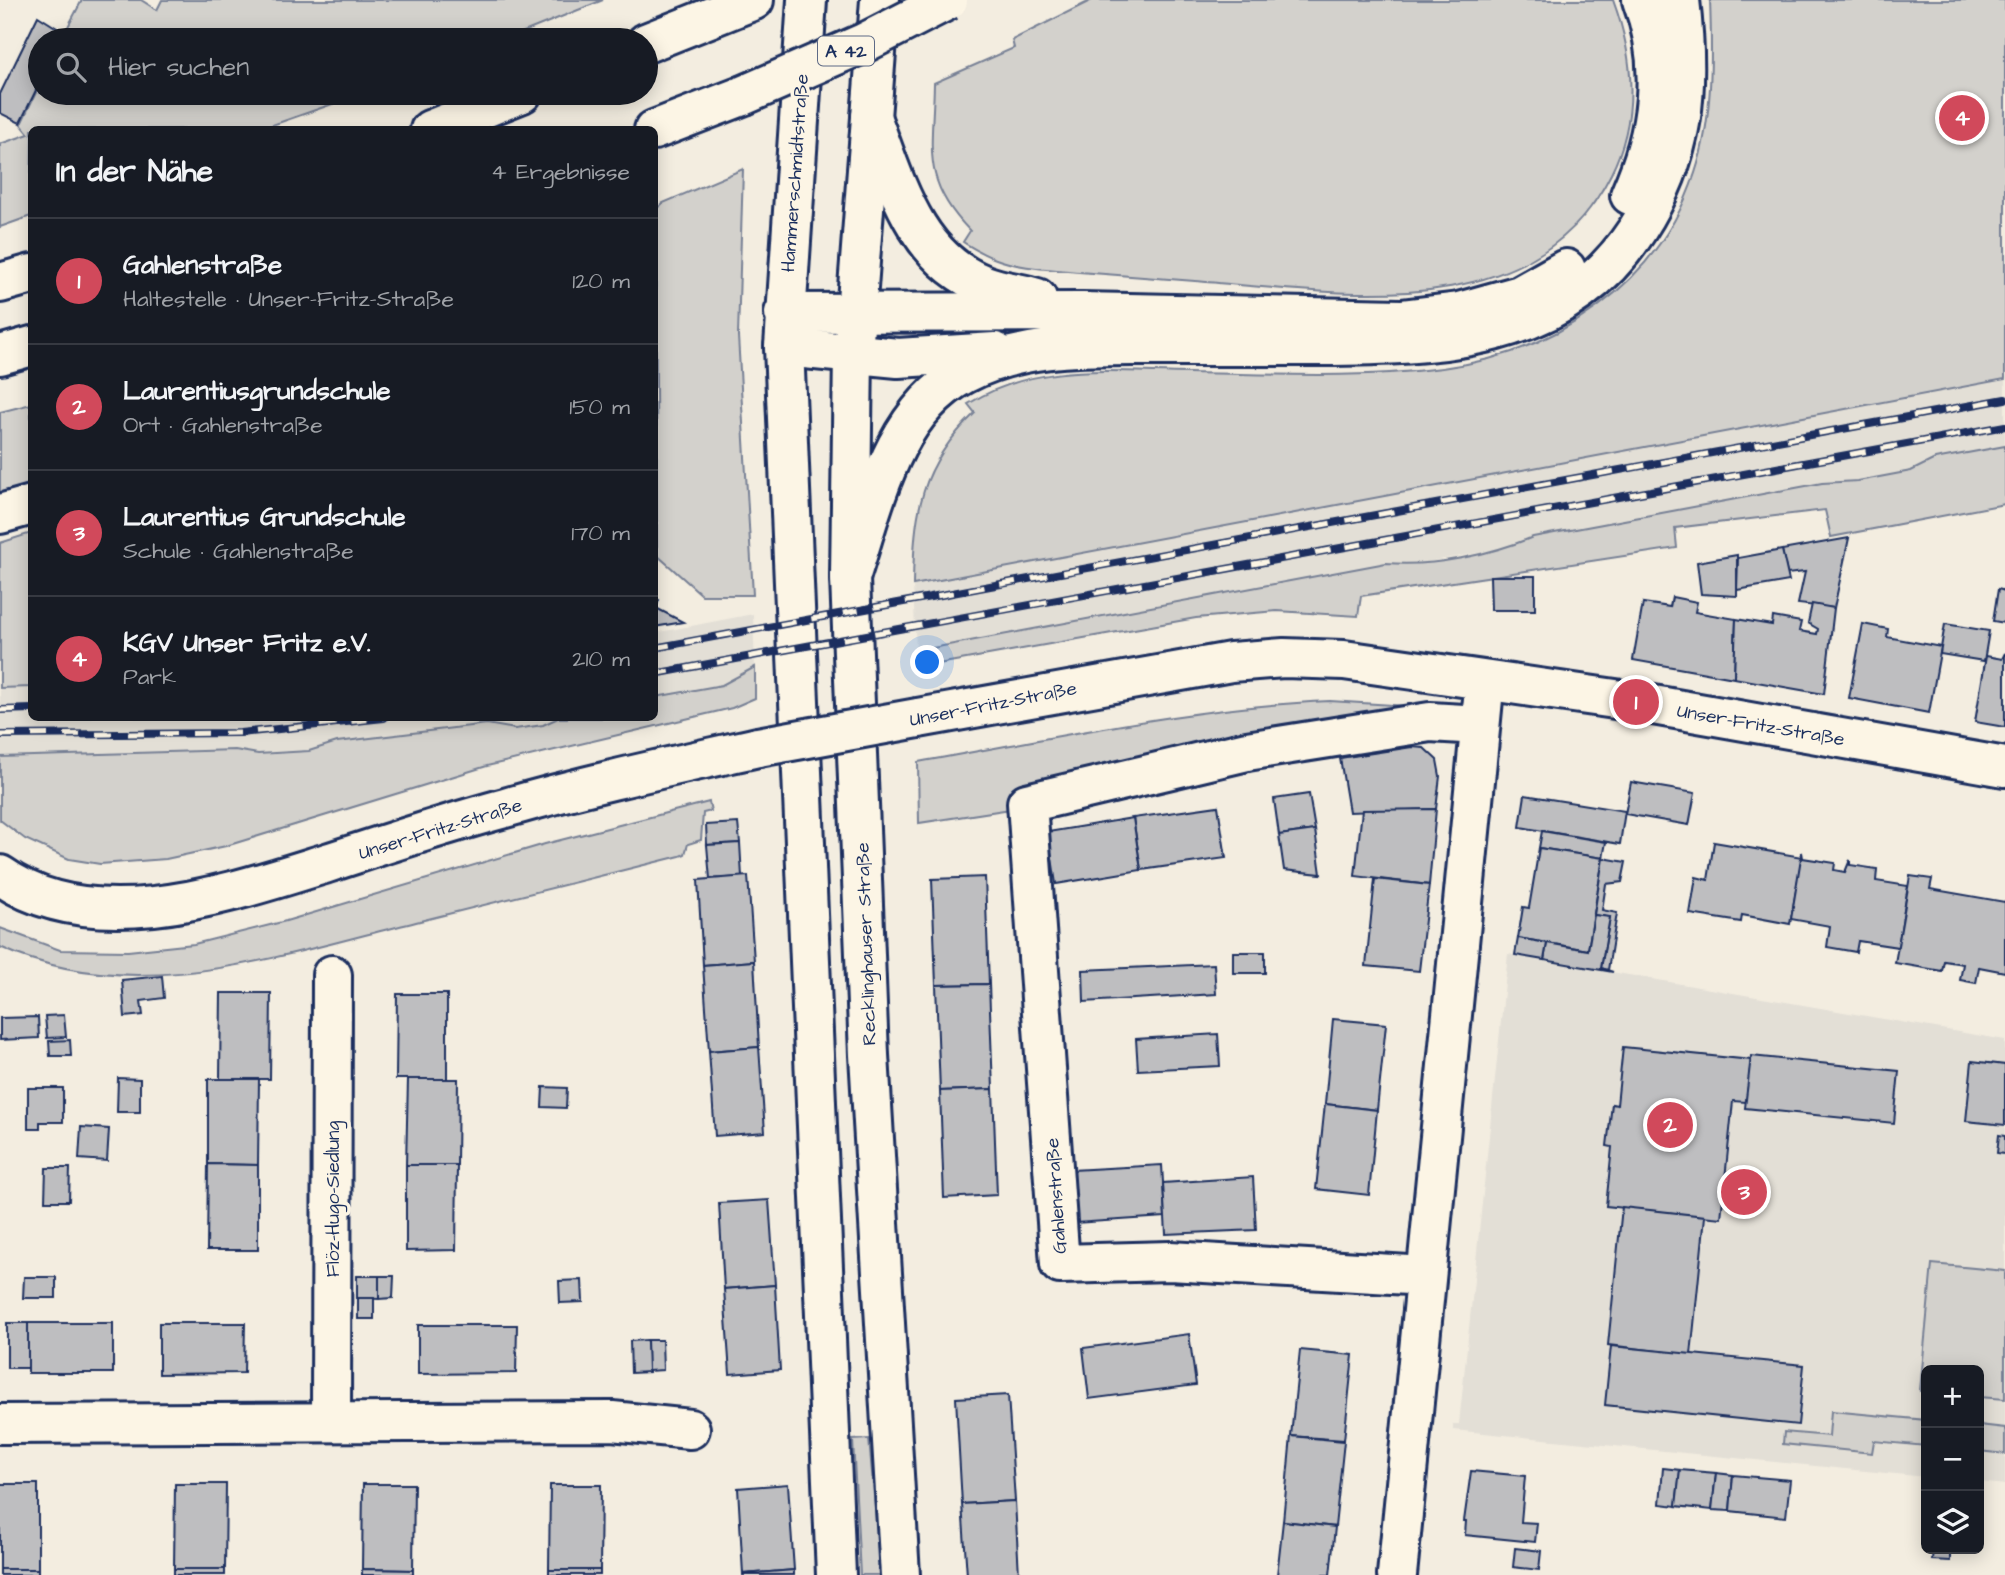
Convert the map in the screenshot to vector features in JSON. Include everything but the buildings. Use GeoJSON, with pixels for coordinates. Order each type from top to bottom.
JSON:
{"type":"FeatureCollection","features":[{"type":"Feature","properties":{"kind":"main road","name":"Hammerschmidtstraße"},"geometry":{"type":"LineString","coordinates":[[784,330],[807,0]]}},
{"type":"Feature","properties":{"kind":"main road"},"geometry":{"type":"LineString","coordinates":[[855,313],[880,0]]}},
{"type":"Feature","properties":{"kind":"main road","name":"A 42"},"geometry":{"type":"LineString","coordinates":[[658,128],[742,96],[864,43],[948,0]]}},
{"type":"Feature","properties":{"kind":"main road"},"geometry":{"type":"LineString","coordinates":[[784,330],[855,313],[1082,312],[1401,319],[1459,312],[1520,295],[1567,269],[1604,234],[1630,194],[1646,159],[1654,119],[1658,73],[1652,34],[1642,0]]}},
{"type":"Feature","properties":{"kind":"main road"},"geometry":{"type":"LineString","coordinates":[[784,330],[853,353],[898,358],[1102,346],[1403,345],[1468,339],[1530,320],[1580,291],[1623,251],[1655,202],[1677,147],[1686,86],[1680,0]]}},
{"type":"Feature","properties":{"kind":"main road"},"geometry":{"type":"LineString","coordinates":[[658,38],[752,1]]}},
{"type":"Feature","properties":{"kind":"main road"},"geometry":{"type":"LineString","coordinates":[[440,126],[492,105]]}},
{"type":"Feature","properties":{"kind":"main road"},"geometry":{"type":"LineString","coordinates":[[871,117],[899,191],[925,241],[951,267],[985,285],[1082,312]]}},
{"type":"Feature","properties":{"kind":"main road"},"geometry":{"type":"LineString","coordinates":[[0,283],[28,275]]}},
{"type":"Feature","properties":{"kind":"main road","name":"Recklinghauser Straße"},"geometry":{"type":"LineString","coordinates":[[855,313],[850,578],[869,1055],[900,1575]]}},
{"type":"Feature","properties":{"kind":"main road"},"geometry":{"type":"LineString","coordinates":[[784,330],[836,1575]]}},
{"type":"Feature","properties":{"kind":"main road"},"geometry":{"type":"LineString","coordinates":[[0,355],[28,347]]}},
{"type":"Feature","properties":{"kind":"main road"},"geometry":{"type":"LineString","coordinates":[[850,578],[890,458],[913,418],[936,394],[964,374],[1026,350]]}},
{"type":"Feature","properties":{"kind":"main road"},"geometry":{"type":"LineString","coordinates":[[0,514],[28,506]]}},
{"type":"Feature","properties":{"kind":"main road","name":"Unser-Fritz-Straße"},"geometry":{"type":"LineString","coordinates":[[0,875],[16,886],[83,907],[133,908],[196,900],[517,804],[758,747],[1163,672],[1284,658],[1344,660],[1485,679],[1649,704],[2005,767]]}},
{"type":"Feature","properties":{"kind":"main road"},"geometry":{"type":"LineString","coordinates":[[1397,1575],[1485,679]]}},
{"type":"Feature","properties":{"kind":"main road","name":"Gahlenstraße"},"geometry":{"type":"LineString","coordinates":[[1426,1276],[1170,1261],[1060,1264],[1027,803],[1247,751],[1430,722],[1480,725]]}},
{"type":"Feature","properties":{"kind":"main road","name":"Flöz-Hugo-Siedlung"},"geometry":{"type":"LineString","coordinates":[[331,1422],[332,975]]}},
{"type":"Feature","properties":{"kind":"main road"},"geometry":{"type":"LineString","coordinates":[[0,1424],[612,1421],[690,1429]]}},
{"type":"Feature","properties":{"kind":"shaded area"},"geometry":{"type":"Polygon","coordinates":[[[82,0],[141,0],[157,10],[162,0],[603,0],[534,28],[67,28],[82,0]]]}},
{"type":"Feature","properties":{"kind":"shaded area"},"geometry":{"type":"Polygon","coordinates":[[[1092,0],[1613,0],[1629,65],[1626,131],[1611,174],[1577,224],[1533,258],[1483,279],[1427,290],[1368,293],[1309,291],[1037,268],[992,257],[963,242],[970,231],[954,213],[936,179],[932,145],[934,83],[1014,48],[1012,40],[1092,0]]]}},
{"type":"Feature","properties":{"kind":"shaded area"},"geometry":{"type":"Polygon","coordinates":[[[1710,0],[2005,0],[2005,379],[913,585],[915,535],[931,471],[942,452],[975,413],[968,404],[994,390],[1020,381],[1075,372],[1347,375],[1442,368],[1484,360],[1524,347],[1562,329],[1597,307],[1629,280],[1656,248],[1678,213],[1695,173],[1708,109],[1711,65],[1710,0]]]}},
{"type":"Feature","properties":{"kind":"shaded area"},"geometry":{"type":"Polygon","coordinates":[[[30,105],[330,105],[270,126],[28,126],[28,133],[21,124],[30,105]]]}},
{"type":"Feature","properties":{"kind":"shaded area"},"geometry":{"type":"Polygon","coordinates":[[[28,134],[28,217],[0,227],[0,144],[28,134]]]}},
{"type":"Feature","properties":{"kind":"shaded area"},"geometry":{"type":"Polygon","coordinates":[[[743,169],[738,336],[753,595],[702,595],[658,556],[658,207],[743,169]]]}},
{"type":"Feature","properties":{"kind":"shaded area"},"geometry":{"type":"Polygon","coordinates":[[[2005,379],[2005,446],[1935,459],[1911,471],[1858,481],[1822,483],[1533,537],[1506,548],[1411,565],[1386,563],[916,651],[913,585],[2005,379]]]}},
{"type":"Feature","properties":{"kind":"shaded area"},"geometry":{"type":"Polygon","coordinates":[[[28,405],[28,487],[0,496],[0,412],[28,405]]]}},
{"type":"Feature","properties":{"kind":"shaded area"},"geometry":{"type":"Polygon","coordinates":[[[2005,446],[2005,504],[1831,537],[1825,510],[1675,528],[1677,548],[1361,596],[1358,616],[1277,611],[1196,618],[916,668],[916,651],[1386,563],[1423,563],[1461,558],[1533,537],[1822,483],[1858,481],[1911,471],[1935,459],[2005,446]]]}},
{"type":"Feature","properties":{"kind":"shaded area"},"geometry":{"type":"Polygon","coordinates":[[[28,534],[28,687],[0,688],[0,543],[28,534]]]}},
{"type":"Feature","properties":{"kind":"shaded area"},"geometry":{"type":"Polygon","coordinates":[[[753,614],[755,667],[722,685],[658,696],[658,632],[753,614]]]}},
{"type":"Feature","properties":{"kind":"shaded area"},"geometry":{"type":"Polygon","coordinates":[[[755,667],[755,698],[732,708],[487,766],[226,846],[166,859],[100,864],[69,859],[25,839],[0,820],[0,757],[235,750],[258,754],[309,751],[337,742],[487,724],[515,729],[552,721],[658,721],[658,696],[722,685],[755,667]]]}},
{"type":"Feature","properties":{"kind":"shaded area"},"geometry":{"type":"Polygon","coordinates":[[[28,687],[28,721],[552,721],[515,729],[487,724],[337,742],[309,751],[258,754],[235,750],[0,757],[0,688],[28,687]]]}},
{"type":"Feature","properties":{"kind":"shaded area"},"geometry":{"type":"Polygon","coordinates":[[[1330,701],[1424,707],[1017,808],[919,823],[918,762],[1175,717],[1278,704],[1330,701]]]}},
{"type":"Feature","properties":{"kind":"shaded area"},"geometry":{"type":"Polygon","coordinates":[[[709,802],[711,811],[703,813],[701,840],[688,844],[685,854],[680,856],[261,960],[208,970],[155,975],[102,973],[51,965],[0,947],[0,928],[60,950],[128,951],[194,944],[286,921],[545,844],[709,802]]]}},
{"type":"Feature","properties":{"kind":"shaded area"},"geometry":{"type":"Polygon","coordinates":[[[1508,954],[2005,1040],[2005,1485],[1984,1483],[1984,1365],[1921,1365],[1921,1477],[1453,1430],[1453,1424],[1459,1424],[1508,954]]]}},
{"type":"Feature","properties":{"kind":"shaded area"},"geometry":{"type":"Polygon","coordinates":[[[1932,1264],[2005,1271],[2005,1399],[1984,1397],[1984,1365],[1922,1365],[1932,1264]]]}},
{"type":"Feature","properties":{"kind":"shaded area"},"geometry":{"type":"Polygon","coordinates":[[[1831,1411],[1921,1420],[1921,1446],[1874,1441],[1872,1453],[1783,1444],[1784,1432],[1829,1436],[1831,1411]]]}},
{"type":"Feature","properties":{"kind":"shaded area"},"geometry":{"type":"Polygon","coordinates":[[[1984,1426],[2005,1428],[2005,1454],[1984,1452],[1984,1426]]]}},
{"type":"Feature","properties":{"kind":"shaded area"},"geometry":{"type":"Polygon","coordinates":[[[869,1439],[881,1575],[860,1575],[853,1440],[869,1439]]]}},
{"type":"Feature","properties":{"kind":"railway"},"geometry":{"type":"LineString","coordinates":[[658,647],[2005,399]]}},
{"type":"Feature","properties":{"kind":"railway"},"geometry":{"type":"LineString","coordinates":[[658,673],[2005,426]]}},
{"type":"Feature","properties":{"kind":"railway"},"geometry":{"type":"LineString","coordinates":[[0,710],[28,709]]}},
{"type":"Feature","properties":{"kind":"railway"},"geometry":{"type":"LineString","coordinates":[[0,735],[240,733],[355,721]]}},
{"type":"Feature","properties":{"kind":"place","name":"KGV Unser Fritz e.V."},"geometry":{"type":"Point","coordinates":[1962,118]}},
{"type":"Feature","properties":{"kind":"place","name":"Gahlenstraße"},"geometry":{"type":"Point","coordinates":[1636,702]}},
{"type":"Feature","properties":{"kind":"place","name":"Laurentiusgrundschule"},"geometry":{"type":"Point","coordinates":[1670,1125]}},
{"type":"Feature","properties":{"kind":"place","name":"Laurentius Grundschule"},"geometry":{"type":"Point","coordinates":[1744,1192]}}]}
